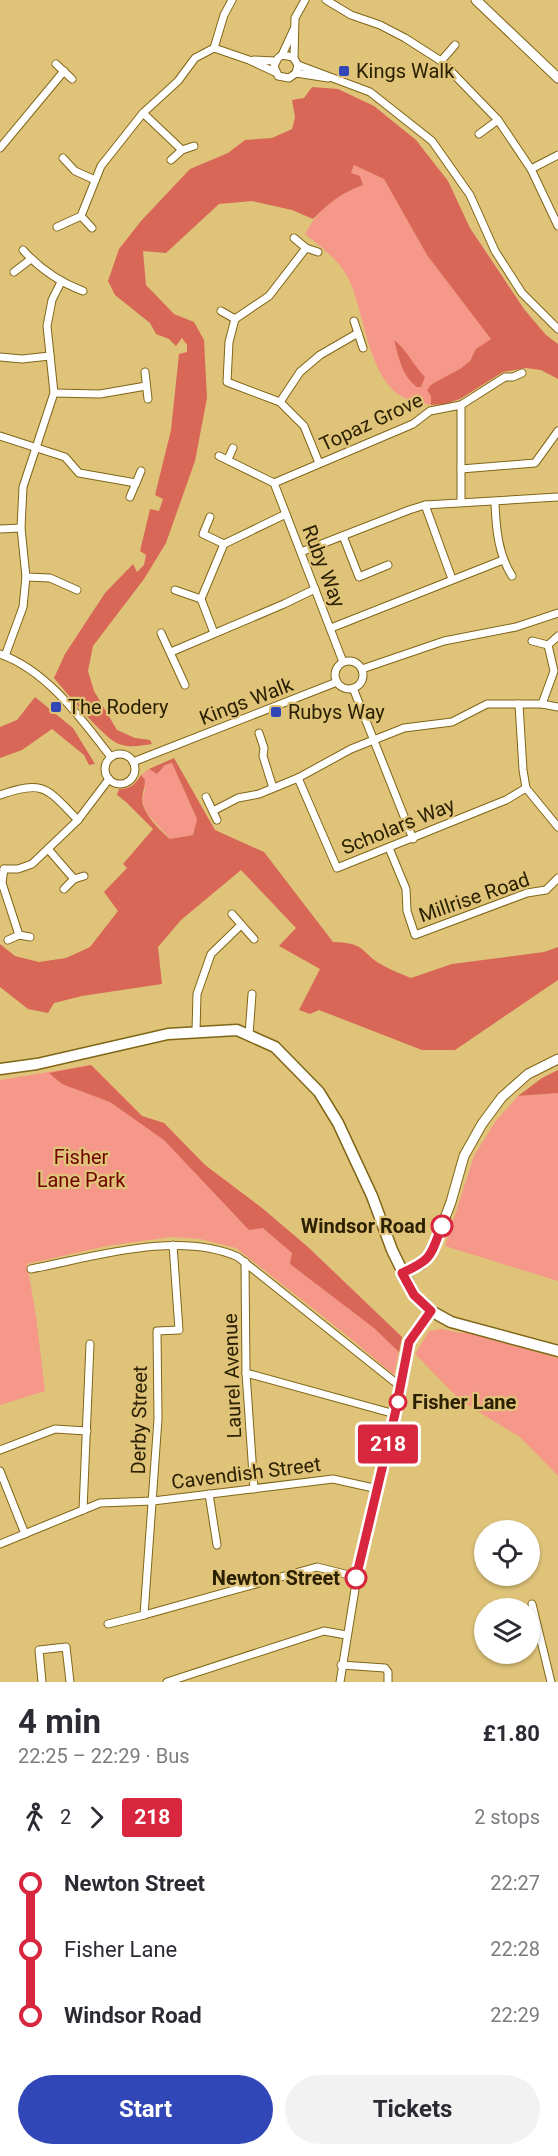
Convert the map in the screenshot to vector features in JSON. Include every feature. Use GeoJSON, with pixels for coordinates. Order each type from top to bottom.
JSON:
{"type":"FeatureCollection","features":[{"type":"Feature","properties":{"kind":"main road"},"geometry":{"type":"LineString","coordinates":[[0,1069],[37,1064],[168,1034],[237,1030],[275,1047],[319,1092],[338,1123],[372,1197],[402,1273],[414,1295],[431,1311],[451,1322],[558,1351]]}},
{"type":"Feature","properties":{"kind":"street"},"geometry":{"type":"LineString","coordinates":[[57,227],[81,216],[101,166],[143,113],[178,81],[195,58],[214,48],[224,15],[232,0]]}},
{"type":"Feature","properties":{"kind":"street"},"geometry":{"type":"LineString","coordinates":[[296,73],[294,29],[296,18],[305,0]]}},
{"type":"Feature","properties":{"kind":"street"},"geometry":{"type":"LineString","coordinates":[[326,0],[351,15],[380,25],[405,38],[441,61],[498,120],[531,169],[558,226]]}},
{"type":"Feature","properties":{"kind":"street"},"geometry":{"type":"LineString","coordinates":[[476,0],[558,78]]}},
{"type":"Feature","properties":{"kind":"street"},"geometry":{"type":"LineString","coordinates":[[277,74],[275,61],[282,55],[294,29]]}},
{"type":"Feature","properties":{"kind":"street"},"geometry":{"type":"LineString","coordinates":[[441,61],[455,45]]}},
{"type":"Feature","properties":{"kind":"street"},"geometry":{"type":"LineString","coordinates":[[214,48],[249,60],[283,78],[289,78],[296,73],[336,78]]}},
{"type":"Feature","properties":{"kind":"street"},"geometry":{"type":"LineString","coordinates":[[282,55],[287,54],[296,61],[370,92],[432,141],[470,195],[495,252],[522,293],[558,329]]}},
{"type":"Feature","properties":{"kind":"street"},"geometry":{"type":"LineString","coordinates":[[249,60],[275,61]]}},
{"type":"Feature","properties":{"kind":"street"},"geometry":{"type":"LineString","coordinates":[[56,64],[72,79]]}},
{"type":"Feature","properties":{"kind":"street"},"geometry":{"type":"LineString","coordinates":[[0,148],[64,71]]}},
{"type":"Feature","properties":{"kind":"street"},"geometry":{"type":"LineString","coordinates":[[143,113],[182,150]]}},
{"type":"Feature","properties":{"kind":"street"},"geometry":{"type":"LineString","coordinates":[[479,134],[498,120]]}},
{"type":"Feature","properties":{"kind":"street"},"geometry":{"type":"LineString","coordinates":[[171,160],[182,150],[194,146]]}},
{"type":"Feature","properties":{"kind":"street"},"geometry":{"type":"LineString","coordinates":[[531,169],[558,155]]}},
{"type":"Feature","properties":{"kind":"street"},"geometry":{"type":"LineString","coordinates":[[63,158],[75,171],[95,180]]}},
{"type":"Feature","properties":{"kind":"street"},"geometry":{"type":"LineString","coordinates":[[81,216],[92,228]]}},
{"type":"Feature","properties":{"kind":"street"},"geometry":{"type":"LineString","coordinates":[[294,238],[306,248],[318,252]]}},
{"type":"Feature","properties":{"kind":"street"},"geometry":{"type":"LineString","coordinates":[[306,248],[269,296],[235,319],[229,342],[227,382],[280,402],[304,426],[319,463]]}},
{"type":"Feature","properties":{"kind":"street"},"geometry":{"type":"LineString","coordinates":[[23,250],[61,282],[83,291]]}},
{"type":"Feature","properties":{"kind":"street"},"geometry":{"type":"LineString","coordinates":[[14,272],[31,259]]}},
{"type":"Feature","properties":{"kind":"street"},"geometry":{"type":"LineString","coordinates":[[61,282],[52,300],[47,326],[54,393],[23,488],[21,528],[26,577],[23,607],[2,655],[46,682],[64,700],[111,757]]}},
{"type":"Feature","properties":{"kind":"street"},"geometry":{"type":"LineString","coordinates":[[221,311],[235,319]]}},
{"type":"Feature","properties":{"kind":"street"},"geometry":{"type":"LineString","coordinates":[[354,321],[363,348]]}},
{"type":"Feature","properties":{"kind":"street"},"geometry":{"type":"LineString","coordinates":[[280,402],[300,372],[320,355],[358,333]]}},
{"type":"Feature","properties":{"kind":"street"},"geometry":{"type":"LineString","coordinates":[[0,357],[22,359],[50,356]]}},
{"type":"Feature","properties":{"kind":"street"},"geometry":{"type":"LineString","coordinates":[[144,372],[148,399]]}},
{"type":"Feature","properties":{"kind":"street","name":"Topaz Grove"},"geometry":{"type":"LineString","coordinates":[[274,483],[412,424],[430,411],[461,405],[505,377],[513,377],[522,373]]}},
{"type":"Feature","properties":{"kind":"street"},"geometry":{"type":"LineString","coordinates":[[512,387],[513,377]]}},
{"type":"Feature","properties":{"kind":"street"},"geometry":{"type":"LineString","coordinates":[[54,393],[99,394],[146,386]]}},
{"type":"Feature","properties":{"kind":"street"},"geometry":{"type":"LineString","coordinates":[[461,405],[462,502]]}},
{"type":"Feature","properties":{"kind":"street"},"geometry":{"type":"LineString","coordinates":[[461,469],[535,463],[558,431]]}},
{"type":"Feature","properties":{"kind":"street"},"geometry":{"type":"LineString","coordinates":[[0,436],[65,457],[80,473],[136,483]]}},
{"type":"Feature","properties":{"kind":"street"},"geometry":{"type":"LineString","coordinates":[[228,459],[233,448]]}},
{"type":"Feature","properties":{"kind":"street"},"geometry":{"type":"LineString","coordinates":[[219,456],[274,483]]}},
{"type":"Feature","properties":{"kind":"street"},"geometry":{"type":"LineString","coordinates":[[130,497],[141,471]]}},
{"type":"Feature","properties":{"kind":"street","name":"Ruby Way"},"geometry":{"type":"LineString","coordinates":[[274,483],[343,662]]}},
{"type":"Feature","properties":{"kind":"street"},"geometry":{"type":"LineString","coordinates":[[301,552],[409,510],[426,506],[558,497]]}},
{"type":"Feature","properties":{"kind":"street"},"geometry":{"type":"LineString","coordinates":[[495,503],[496,529],[504,560],[512,576]]}},
{"type":"Feature","properties":{"kind":"street"},"geometry":{"type":"LineString","coordinates":[[426,506],[452,579]]}},
{"type":"Feature","properties":{"kind":"street"},"geometry":{"type":"LineString","coordinates":[[214,633],[201,599],[224,544],[286,514]]}},
{"type":"Feature","properties":{"kind":"street"},"geometry":{"type":"LineString","coordinates":[[210,517],[203,534],[224,544]]}},
{"type":"Feature","properties":{"kind":"street"},"geometry":{"type":"LineString","coordinates":[[0,530],[21,528]]}},
{"type":"Feature","properties":{"kind":"street"},"geometry":{"type":"LineString","coordinates":[[343,536],[359,577],[388,565]]}},
{"type":"Feature","properties":{"kind":"street"},"geometry":{"type":"LineString","coordinates":[[331,628],[504,560]]}},
{"type":"Feature","properties":{"kind":"street"},"geometry":{"type":"LineString","coordinates":[[26,577],[50,578],[77,590]]}},
{"type":"Feature","properties":{"kind":"street"},"geometry":{"type":"LineString","coordinates":[[171,652],[284,604],[315,588]]}},
{"type":"Feature","properties":{"kind":"street"},"geometry":{"type":"LineString","coordinates":[[175,590],[201,599]]}},
{"type":"Feature","properties":{"kind":"street"},"geometry":{"type":"LineString","coordinates":[[362,669],[444,641],[516,627],[558,613]]}},
{"type":"Feature","properties":{"kind":"street"},"geometry":{"type":"LineString","coordinates":[[161,633],[185,685]]}},
{"type":"Feature","properties":{"kind":"street"},"geometry":{"type":"LineString","coordinates":[[548,645],[558,636]]}},
{"type":"Feature","properties":{"kind":"street"},"geometry":{"type":"LineString","coordinates":[[205,637],[209,646]]}},
{"type":"Feature","properties":{"kind":"street"},"geometry":{"type":"LineString","coordinates":[[532,641],[548,645]]}},
{"type":"Feature","properties":{"kind":"street"},"geometry":{"type":"LineString","coordinates":[[542,704],[554,671],[548,645]]}},
{"type":"Feature","properties":{"kind":"street"},"geometry":{"type":"LineString","coordinates":[[343,662],[356,663],[362,669],[361,683],[353,688],[344,688],[337,682],[336,669],[343,662]]}},
{"type":"Feature","properties":{"kind":"street","name":"Kings Walk"},"geometry":{"type":"LineString","coordinates":[[133,762],[337,682]]}},
{"type":"Feature","properties":{"kind":"street"},"geometry":{"type":"LineString","coordinates":[[353,688],[413,839]]}},
{"type":"Feature","properties":{"kind":"street"},"geometry":{"type":"LineString","coordinates":[[213,810],[238,798],[259,794],[298,778],[351,749],[404,728],[452,722],[487,704],[542,704],[558,707]]}},
{"type":"Feature","properties":{"kind":"street"},"geometry":{"type":"LineString","coordinates":[[519,704],[526,788],[558,827]]}},
{"type":"Feature","properties":{"kind":"street"},"geometry":{"type":"LineString","coordinates":[[259,733],[273,788]]}},
{"type":"Feature","properties":{"kind":"street"},"geometry":{"type":"LineString","coordinates":[[123,754],[133,762],[134,771],[126,782],[117,783],[109,779],[105,770],[111,757],[123,754]]}},
{"type":"Feature","properties":{"kind":"street","name":"Scholars Way"},"geometry":{"type":"LineString","coordinates":[[298,778],[337,868],[506,800],[526,788]]}},
{"type":"Feature","properties":{"kind":"street"},"geometry":{"type":"LineString","coordinates":[[19,935],[2,883],[2,868],[18,869],[32,864],[78,820],[109,779]]}},
{"type":"Feature","properties":{"kind":"street"},"geometry":{"type":"LineString","coordinates":[[0,795],[35,786],[45,789],[78,820]]}},
{"type":"Feature","properties":{"kind":"street"},"geometry":{"type":"LineString","coordinates":[[206,797],[218,820]]}},
{"type":"Feature","properties":{"kind":"street","name":"Millrise Road"},"geometry":{"type":"LineString","coordinates":[[389,848],[406,889],[407,911],[415,935],[527,893],[546,890],[558,878]]}},
{"type":"Feature","properties":{"kind":"street"},"geometry":{"type":"LineString","coordinates":[[48,849],[74,879]]}},
{"type":"Feature","properties":{"kind":"street"},"geometry":{"type":"LineString","coordinates":[[64,889],[74,879],[84,876]]}},
{"type":"Feature","properties":{"kind":"street"},"geometry":{"type":"LineString","coordinates":[[232,914],[254,939]]}},
{"type":"Feature","properties":{"kind":"street"},"geometry":{"type":"LineString","coordinates":[[196,1032],[197,994],[211,954],[241,925]]}},
{"type":"Feature","properties":{"kind":"street"},"geometry":{"type":"LineString","coordinates":[[8,940],[19,935],[30,937]]}},
{"type":"Feature","properties":{"kind":"street"},"geometry":{"type":"LineString","coordinates":[[249,1035],[252,994]]}},
{"type":"Feature","properties":{"kind":"street"},"geometry":{"type":"LineString","coordinates":[[402,1273],[421,1264],[431,1255],[451,1202],[464,1156],[482,1124],[502,1097],[528,1074],[558,1059]]}},
{"type":"Feature","properties":{"kind":"street"},"geometry":{"type":"LineString","coordinates":[[31,1269],[142,1247],[173,1245],[222,1249],[245,1262],[400,1387]]}},
{"type":"Feature","properties":{"kind":"street","name":"Derby Street"},"geometry":{"type":"LineString","coordinates":[[144,1616],[158,1419],[157,1331],[179,1330],[173,1245]]}},
{"type":"Feature","properties":{"kind":"street","name":"Laurel Avenue"},"geometry":{"type":"LineString","coordinates":[[245,1262],[246,1373],[254,1488]]}},
{"type":"Feature","properties":{"kind":"street"},"geometry":{"type":"LineString","coordinates":[[340,1682],[357,1577],[395,1414],[409,1342],[431,1311]]}},
{"type":"Feature","properties":{"kind":"street"},"geometry":{"type":"LineString","coordinates":[[83,1510],[90,1344]]}},
{"type":"Feature","properties":{"kind":"street"},"geometry":{"type":"LineString","coordinates":[[246,1373],[395,1414]]}},
{"type":"Feature","properties":{"kind":"street"},"geometry":{"type":"LineString","coordinates":[[0,1449],[55,1429],[87,1431]]}},
{"type":"Feature","properties":{"kind":"street"},"geometry":{"type":"LineString","coordinates":[[0,1471],[26,1533]]}},
{"type":"Feature","properties":{"kind":"street","name":"Cavendish Street"},"geometry":{"type":"LineString","coordinates":[[0,1544],[100,1503],[153,1501],[333,1479],[378,1489]]}},
{"type":"Feature","properties":{"kind":"street"},"geometry":{"type":"LineString","coordinates":[[209,1494],[217,1545]]}},
{"type":"Feature","properties":{"kind":"street"},"geometry":{"type":"LineString","coordinates":[[108,1623],[144,1616],[317,1567],[357,1577]]}},
{"type":"Feature","properties":{"kind":"street"},"geometry":{"type":"LineString","coordinates":[[167,1682],[324,1631],[346,1635]]}},
{"type":"Feature","properties":{"kind":"street"},"geometry":{"type":"LineString","coordinates":[[540,1637],[551,1682]]}},
{"type":"Feature","properties":{"kind":"street"},"geometry":{"type":"LineString","coordinates":[[42,1682],[39,1650],[66,1647],[70,1682]]}},
{"type":"Feature","properties":{"kind":"street"},"geometry":{"type":"LineString","coordinates":[[341,1665],[385,1668],[388,1672],[388,1682]]}},
{"type":"Feature","properties":{"kind":"green space"},"geometry":{"type":"Polygon","coordinates":[[[354,165],[384,179],[427,255],[492,339],[481,346],[463,368],[432,384],[431,405],[404,398],[390,386],[374,358],[347,276],[334,258],[305,234],[322,210],[336,198],[363,185],[351,173],[354,165]]]}},
{"type":"Feature","properties":{"kind":"green space"},"geometry":{"type":"Polygon","coordinates":[[[172,763],[197,819],[193,835],[170,839],[147,813],[142,800],[145,790],[141,775],[149,769],[157,773],[165,765],[172,763]]]}},
{"type":"Feature","properties":{"kind":"green space","name":"Fisher Lane Park"},"geometry":{"type":"Polygon","coordinates":[[[91,1065],[142,1116],[164,1123],[205,1165],[262,1208],[309,1248],[402,1337],[394,1375],[236,1248],[200,1239],[171,1237],[107,1246],[27,1264],[45,1391],[0,1405],[0,1080],[91,1065]]]}},
{"type":"Feature","properties":{"kind":"green space"},"geometry":{"type":"Polygon","coordinates":[[[558,1093],[558,1281],[445,1246],[474,1156],[495,1122],[518,1096],[558,1093]]]}},
{"type":"Feature","properties":{"kind":"green space"},"geometry":{"type":"Polygon","coordinates":[[[442,1329],[465,1332],[558,1358],[558,1476],[520,1437],[461,1401],[415,1354],[429,1331],[442,1329]]]}},
{"type":"Feature","properties":{"kind":"shaded area"},"geometry":{"type":"Polygon","coordinates":[[[312,87],[338,89],[374,106],[416,140],[448,181],[470,228],[524,309],[546,335],[558,344],[558,379],[541,370],[526,368],[503,372],[460,399],[445,404],[431,405],[431,396],[427,390],[432,384],[460,369],[470,361],[476,349],[491,339],[427,255],[384,179],[354,165],[351,173],[360,176],[363,185],[336,199],[313,219],[292,210],[252,201],[219,204],[166,253],[143,251],[146,285],[174,314],[194,322],[204,340],[207,398],[195,461],[166,543],[144,579],[93,646],[88,671],[94,691],[117,730],[135,738],[150,740],[152,744],[135,746],[119,744],[95,725],[54,678],[65,654],[105,593],[133,564],[137,572],[144,565],[146,555],[140,551],[150,509],[159,511],[163,499],[155,495],[171,430],[179,354],[187,352],[187,345],[182,338],[176,346],[169,339],[156,334],[150,323],[115,295],[108,281],[119,249],[141,221],[190,169],[228,153],[245,140],[272,138],[292,129],[295,117],[292,100],[304,98],[312,87]]]}},
{"type":"Feature","properties":{"kind":"shaded area"},"geometry":{"type":"Polygon","coordinates":[[[394,340],[425,377],[421,387],[412,383],[404,372],[394,340]]]}},
{"type":"Feature","properties":{"kind":"shaded area"},"geometry":{"type":"Polygon","coordinates":[[[35,697],[73,728],[95,764],[89,765],[84,755],[52,729],[22,750],[0,758],[0,727],[17,720],[35,697]]]}},
{"type":"Feature","properties":{"kind":"shaded area"},"geometry":{"type":"Polygon","coordinates":[[[174,758],[215,830],[264,852],[333,942],[353,944],[384,966],[411,978],[452,964],[544,952],[558,947],[558,980],[455,1050],[422,1050],[319,1010],[310,1014],[299,1010],[320,969],[279,946],[296,928],[241,870],[181,920],[158,947],[162,984],[82,996],[54,1003],[48,1013],[28,1009],[0,987],[0,944],[15,956],[39,962],[66,958],[90,947],[118,911],[104,892],[127,868],[123,864],[153,829],[117,795],[119,789],[132,785],[141,775],[145,780],[143,805],[157,827],[170,839],[193,835],[197,819],[172,763],[165,765],[157,774],[149,769],[174,758]]]}},
{"type":"Feature","properties":{"kind":"shaded area"},"geometry":{"type":"Polygon","coordinates":[[[91,1065],[142,1116],[164,1123],[205,1165],[262,1208],[309,1248],[402,1337],[399,1352],[374,1328],[290,1264],[292,1253],[263,1228],[249,1230],[164,1140],[110,1102],[62,1084],[49,1073],[91,1065]]]}},
{"type":"Feature","properties":{"kind":"shaded area"},"geometry":{"type":"Polygon","coordinates":[[[558,1070],[558,1093],[518,1096],[542,1078],[558,1070]]]}},
{"type":"Feature","properties":{"kind":"bus line","name":"218"},"geometry":{"type":"LineString","coordinates":[[356,1578],[395,1414],[409,1342],[431,1311],[414,1295],[402,1273],[421,1264],[431,1255],[442,1226]]}},
{"type":"Feature","properties":{"kind":"place","name":"Kings Walk"},"geometry":{"type":"Point","coordinates":[344,71]}},
{"type":"Feature","properties":{"kind":"place","name":"The Rodery"},"geometry":{"type":"Point","coordinates":[56,707]}},
{"type":"Feature","properties":{"kind":"place","name":"Rubys Way"},"geometry":{"type":"Point","coordinates":[276,712]}},
{"type":"Feature","properties":{"kind":"place","name":"Windsor Road"},"geometry":{"type":"Point","coordinates":[442,1226]}},
{"type":"Feature","properties":{"kind":"place","name":"Fisher Lane"},"geometry":{"type":"Point","coordinates":[398,1402]}},
{"type":"Feature","properties":{"kind":"place","name":"Newton Street"},"geometry":{"type":"Point","coordinates":[356,1578]}}]}
